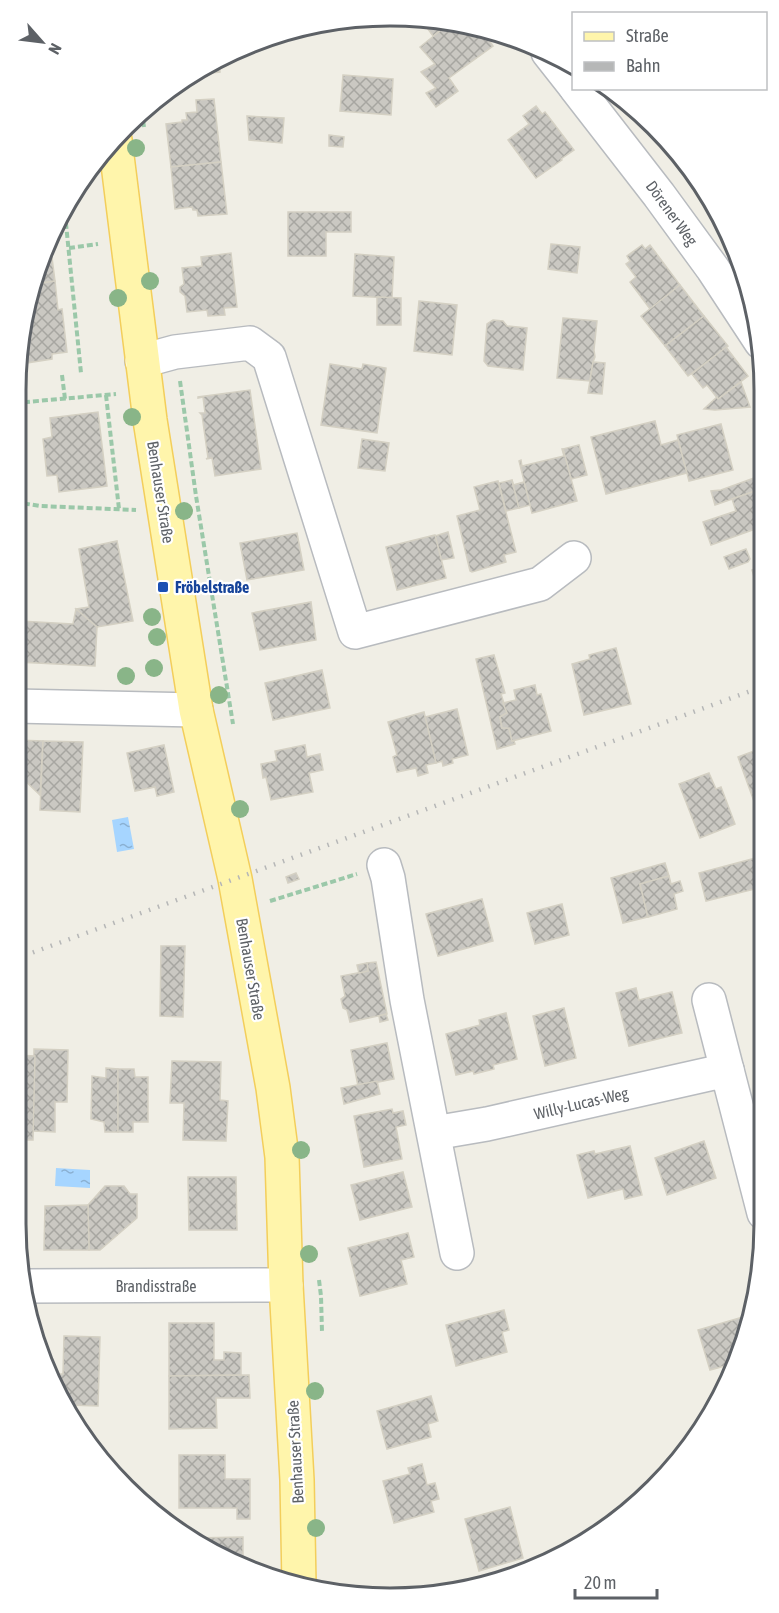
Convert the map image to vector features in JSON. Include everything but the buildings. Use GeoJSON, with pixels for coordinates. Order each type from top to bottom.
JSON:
{"type":"FeatureCollection","features":[{"type":"Feature","properties":{"kind":"main road","name":"Benhauser Straße"},"geometry":{"type":"LineString","coordinates":[[116,149],[142,361],[195,710],[235,879],[273,1088],[282,1157],[286,1285],[297,1480],[299,1576]]}},
{"type":"Feature","properties":{"kind":"street","name":"Dörener Weg"},"geometry":{"type":"LineString","coordinates":[[561,68],[572,83]]}},
{"type":"Feature","properties":{"kind":"street","name":"Dörener Weg"},"geometry":{"type":"LineString","coordinates":[[577,90],[659,195],[747,322]]}},
{"type":"Feature","properties":{"kind":"street"},"geometry":{"type":"LineString","coordinates":[[142,361],[175,352],[250,343],[269,357],[355,632],[540,584],[574,558]]}},
{"type":"Feature","properties":{"kind":"street"},"geometry":{"type":"LineString","coordinates":[[26,706],[195,710]]}},
{"type":"Feature","properties":{"kind":"street"},"geometry":{"type":"LineString","coordinates":[[384,865],[407,1000],[457,1253]]}},
{"type":"Feature","properties":{"kind":"street"},"geometry":{"type":"LineString","coordinates":[[709,1000],[754,1174]]}},
{"type":"Feature","properties":{"kind":"street","name":"Willy-Lucas-Weg"},"geometry":{"type":"LineString","coordinates":[[434,1133],[487,1124],[727,1070]]}},
{"type":"Feature","properties":{"kind":"street","name":"Brandisstraße"},"geometry":{"type":"LineString","coordinates":[[31,1286],[286,1285]]}},
{"type":"Feature","properties":{"kind":"path"},"geometry":{"type":"LineString","coordinates":[[66,223],[81,373]]}},
{"type":"Feature","properties":{"kind":"path"},"geometry":{"type":"LineString","coordinates":[[69,248],[105,243]]}},
{"type":"Feature","properties":{"kind":"path"},"geometry":{"type":"LineString","coordinates":[[62,375],[65,399]]}},
{"type":"Feature","properties":{"kind":"path"},"geometry":{"type":"LineString","coordinates":[[26,403],[122,394]]}},
{"type":"Feature","properties":{"kind":"path"},"geometry":{"type":"LineString","coordinates":[[106,395],[119,509]]}},
{"type":"Feature","properties":{"kind":"path"},"geometry":{"type":"LineString","coordinates":[[26,504],[136,510],[164,507]]}},
{"type":"Feature","properties":{"kind":"path"},"geometry":{"type":"LineString","coordinates":[[262,903],[384,865]]}},
{"type":"Feature","properties":{"kind":"water"},"geometry":{"type":"Polygon","coordinates":[[[128,817],[134,849],[117,852],[112,820],[128,817]]]}},
{"type":"Feature","properties":{"kind":"water"},"geometry":{"type":"Polygon","coordinates":[[[56,1168],[90,1170],[90,1188],[55,1186],[56,1168]]]}},
{"type":"Feature","properties":{"kind":"railway"},"geometry":{"type":"LineString","coordinates":[[26,955],[754,690]]}},
{"type":"Feature","properties":{"kind":"place","name":"Fröbelstraße"},"geometry":{"type":"Point","coordinates":[163,587]}}]}
